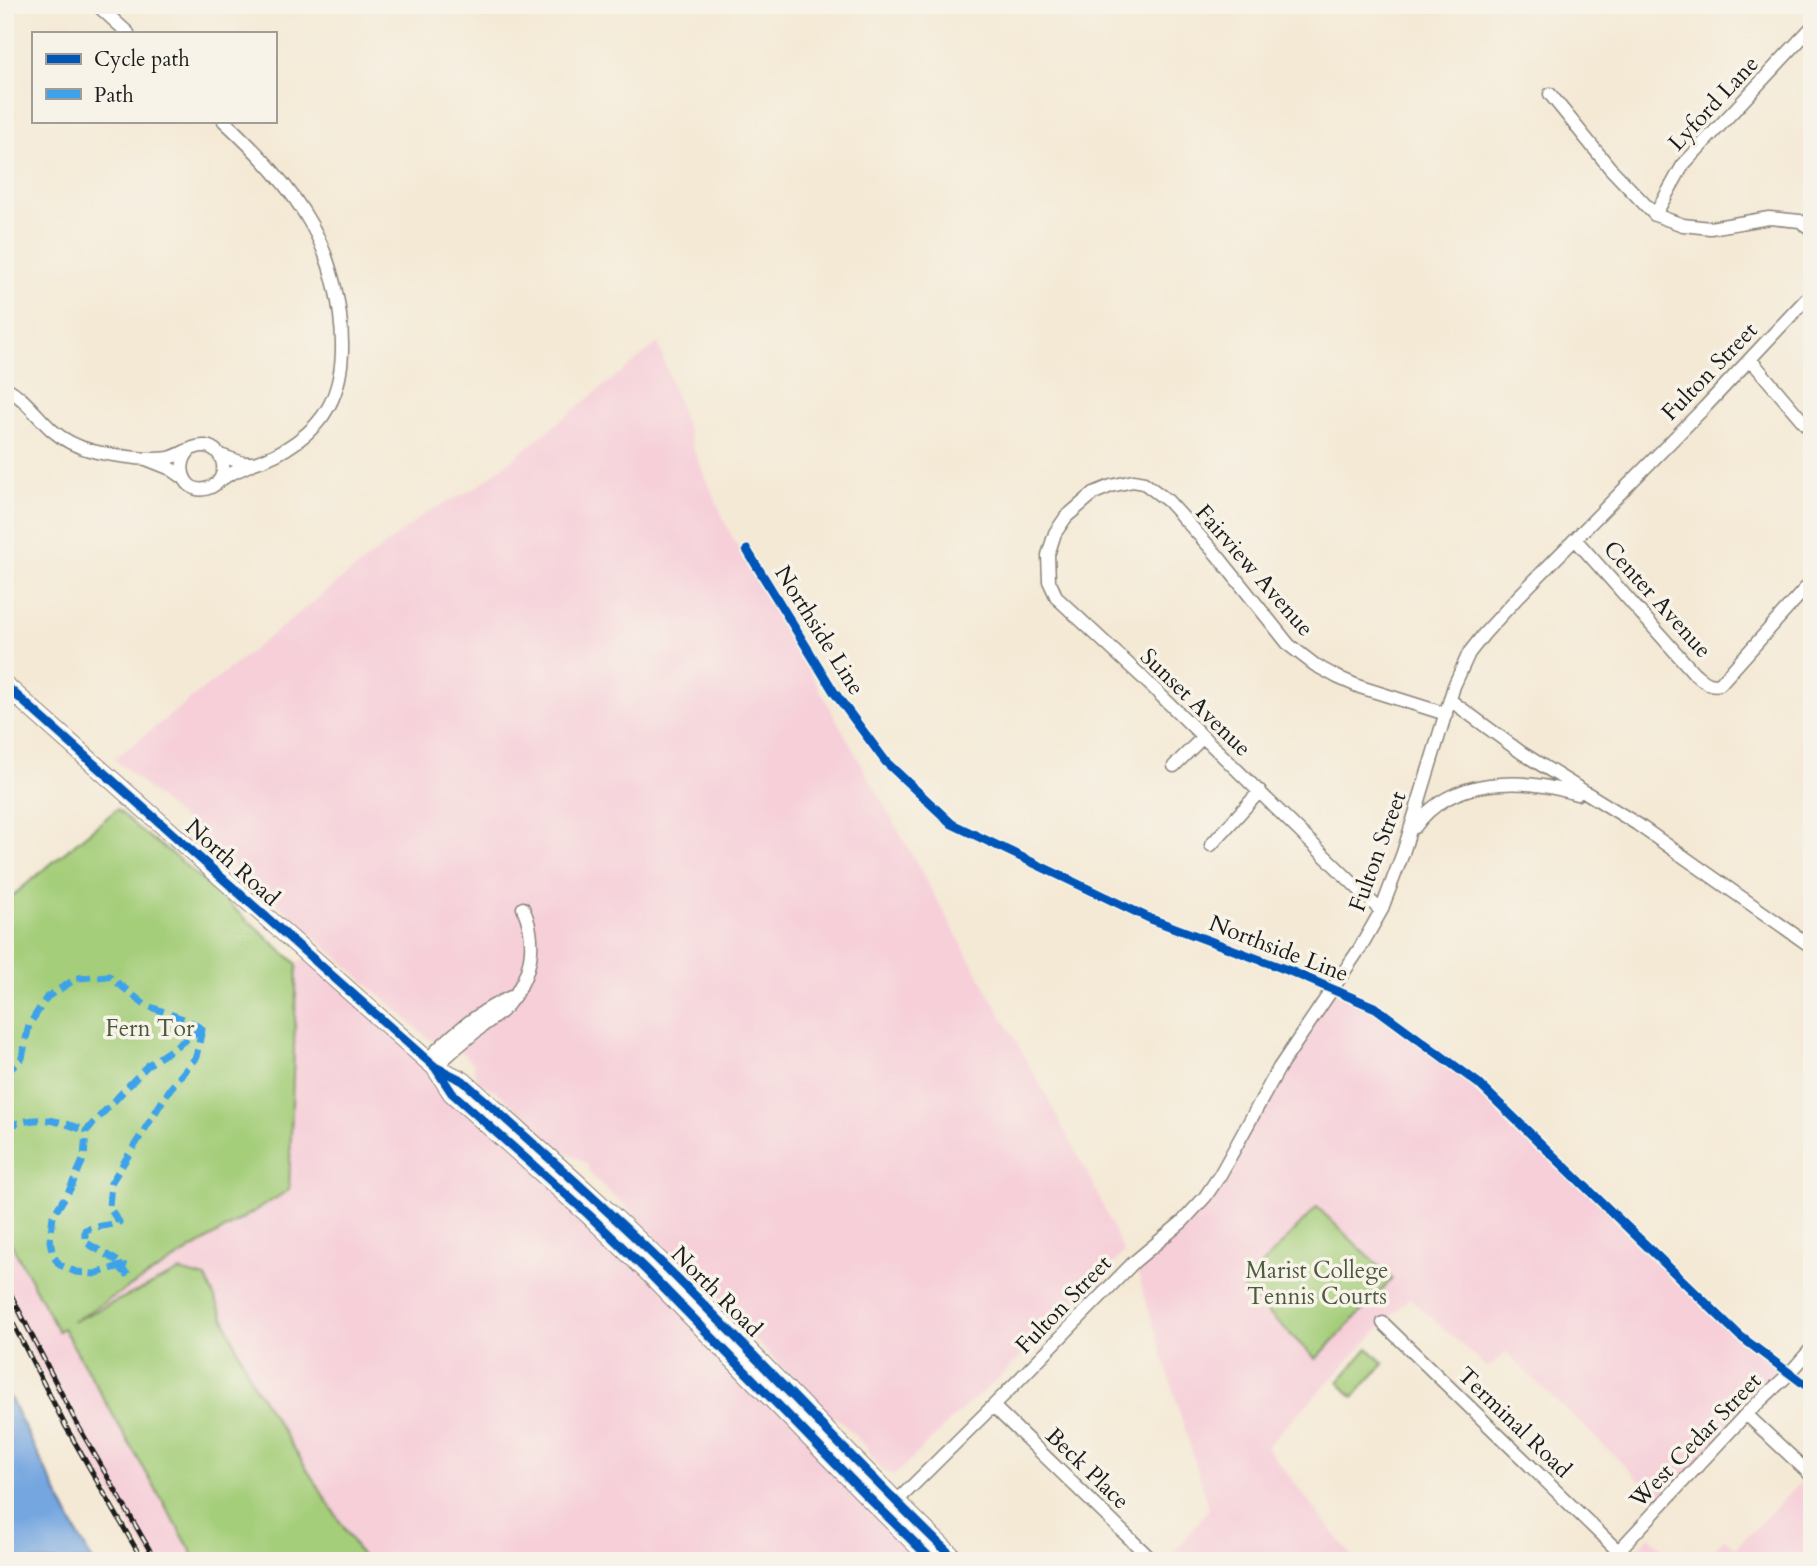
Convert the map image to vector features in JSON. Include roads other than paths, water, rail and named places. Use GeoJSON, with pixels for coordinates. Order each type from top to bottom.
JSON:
{"type":"FeatureCollection","features":[{"type":"Feature","properties":{"kind":"highway","name":"North Road"},"geometry":{"type":"LineString","coordinates":[[5,685],[431,1064],[463,1081],[610,1213],[676,1276],[890,1507],[933,1561]]}},
{"type":"Feature","properties":{"kind":"highway","name":"North Road"},"geometry":{"type":"LineString","coordinates":[[890,1507],[957,1561]]}},
{"type":"Feature","properties":{"kind":"street"},"geometry":{"type":"LineString","coordinates":[[97,5],[127,32]]}},
{"type":"Feature","properties":{"kind":"street","name":"Lyford Lane"},"geometry":{"type":"LineString","coordinates":[[1655,215],[1683,165],[1812,27]]}},
{"type":"Feature","properties":{"kind":"street"},"geometry":{"type":"LineString","coordinates":[[1550,94],[1610,168],[1655,215],[1683,225],[1710,228],[1769,218],[1800,221],[1812,230]]}},
{"type":"Feature","properties":{"kind":"street"},"geometry":{"type":"LineString","coordinates":[[146,459],[171,469],[193,487],[207,489],[228,475],[278,453],[301,438],[330,406],[339,372],[341,346],[337,298],[329,266],[314,229],[269,167],[225,122]]}},
{"type":"Feature","properties":{"kind":"street","name":"Fulton Street"},"geometry":{"type":"LineString","coordinates":[[890,1507],[1140,1255],[1198,1206],[1220,1175],[1289,1052],[1360,948],[1381,911],[1405,846],[1450,699],[1464,662],[1476,644],[1812,293]]}},
{"type":"Feature","properties":{"kind":"street"},"geometry":{"type":"LineString","coordinates":[[1750,359],[1812,432]]}},
{"type":"Feature","properties":{"kind":"street"},"geometry":{"type":"LineString","coordinates":[[5,387],[16,393],[53,431],[71,444],[91,452],[146,459],[168,458],[202,446],[243,463],[254,463]]}},
{"type":"Feature","properties":{"kind":"street"},"geometry":{"type":"LineString","coordinates":[[184,478],[181,464],[189,451]]}},
{"type":"Feature","properties":{"kind":"street"},"geometry":{"type":"LineString","coordinates":[[219,481],[224,468],[220,455]]}},
{"type":"Feature","properties":{"kind":"street","name":"Fairview Avenue"},"geometry":{"type":"LineString","coordinates":[[1080,505],[1094,493],[1111,486],[1133,481],[1144,483],[1168,501],[1217,555],[1289,645],[1315,665],[1360,687],[1446,714]]}},
{"type":"Feature","properties":{"kind":"street","name":"Sunset Avenue"},"geometry":{"type":"LineString","coordinates":[[1080,505],[1066,517],[1055,533],[1048,555],[1049,581],[1057,598],[1260,791],[1381,911]]}},
{"type":"Feature","properties":{"kind":"street","name":"Center Avenue"},"geometry":{"type":"LineString","coordinates":[[1575,539],[1694,673],[1711,685],[1720,684],[1812,581]]}},
{"type":"Feature","properties":{"kind":"street"},"geometry":{"type":"LineString","coordinates":[[1450,699],[1544,768],[1611,807],[1812,947]]}},
{"type":"Feature","properties":{"kind":"street"},"geometry":{"type":"LineString","coordinates":[[1174,766],[1203,737]]}},
{"type":"Feature","properties":{"kind":"street"},"geometry":{"type":"LineString","coordinates":[[1405,846],[1416,825],[1429,810],[1446,799],[1483,786],[1510,783],[1539,785],[1569,791],[1611,807]]}},
{"type":"Feature","properties":{"kind":"street"},"geometry":{"type":"LineString","coordinates":[[1211,845],[1260,791]]}},
{"type":"Feature","properties":{"kind":"street"},"geometry":{"type":"LineString","coordinates":[[431,1064],[504,1009],[525,977],[531,958],[531,935],[523,908]]}},
{"type":"Feature","properties":{"kind":"street","name":"Terminal Road"},"geometry":{"type":"LineString","coordinates":[[1383,1323],[1613,1556]]}},
{"type":"Feature","properties":{"kind":"street","name":"West Cedar Street"},"geometry":{"type":"LineString","coordinates":[[1613,1556],[1812,1348]]}},
{"type":"Feature","properties":{"kind":"street","name":"Beck Place"},"geometry":{"type":"LineString","coordinates":[[993,1406],[1153,1561]]}},
{"type":"Feature","properties":{"kind":"street"},"geometry":{"type":"LineString","coordinates":[[1746,1414],[1812,1476]]}},
{"type":"Feature","properties":{"kind":"water"},"geometry":{"type":"Polygon","coordinates":[[[5,1388],[79,1537],[93,1561],[5,1561],[5,1388]]]}},
{"type":"Feature","properties":{"kind":"railway"},"geometry":{"type":"LineString","coordinates":[[5,1283],[76,1422],[156,1561]]}},
{"type":"Feature","properties":{"kind":"railway"},"geometry":{"type":"LineString","coordinates":[[5,1308],[66,1427],[143,1561]]}},
{"type":"Feature","properties":{"kind":"park label","name":"Fern Tor"},"geometry":{"type":"Point","coordinates":[150,1028]}},
{"type":"Feature","properties":{"kind":"park label","name":"Marist College Tennis Courts"},"geometry":{"type":"Point","coordinates":[1317,1283]}}]}
